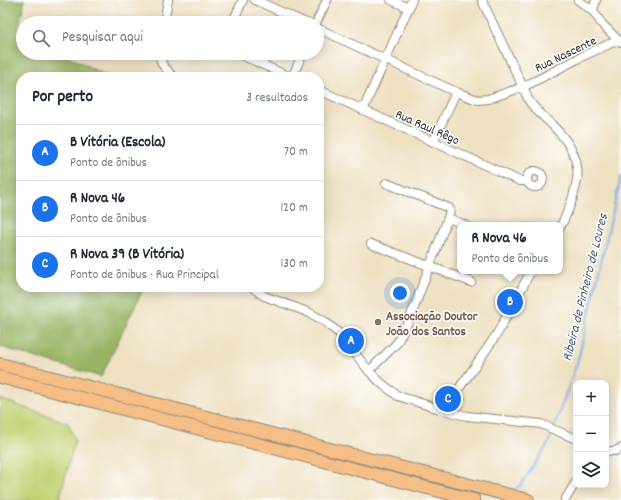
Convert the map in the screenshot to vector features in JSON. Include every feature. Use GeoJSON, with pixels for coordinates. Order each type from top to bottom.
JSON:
{"type":"FeatureCollection","features":[{"type":"Feature","properties":{"kind":"highway"},"geometry":{"type":"LineString","coordinates":[[0,364],[528,500]]}},
{"type":"Feature","properties":{"kind":"highway"},"geometry":{"type":"LineString","coordinates":[[0,377],[474,500]]}},
{"type":"Feature","properties":{"kind":"street"},"geometry":{"type":"LineString","coordinates":[[165,16],[168,0]]}},
{"type":"Feature","properties":{"kind":"street"},"geometry":{"type":"LineString","coordinates":[[235,16],[242,0]]}},
{"type":"Feature","properties":{"kind":"street"},"geometry":{"type":"LineString","coordinates":[[254,0],[290,16]]}},
{"type":"Feature","properties":{"kind":"street"},"geometry":{"type":"LineString","coordinates":[[319,16],[327,0]]}},
{"type":"Feature","properties":{"kind":"street"},"geometry":{"type":"LineString","coordinates":[[363,110],[410,4],[391,0]]}},
{"type":"Feature","properties":{"kind":"street"},"geometry":{"type":"LineString","coordinates":[[482,0],[528,100],[556,128],[566,141],[573,154],[577,167],[577,180],[563,222]]}},
{"type":"Feature","properties":{"kind":"street"},"geometry":{"type":"LineString","coordinates":[[578,0],[593,11],[602,24],[620,41]]}},
{"type":"Feature","properties":{"kind":"street"},"geometry":{"type":"LineString","coordinates":[[593,11],[596,0]]}},
{"type":"Feature","properties":{"kind":"street","name":"Rua Nascente"},"geometry":{"type":"LineString","coordinates":[[324,31],[456,92],[478,100],[488,100],[523,87],[583,56],[620,41]]}},
{"type":"Feature","properties":{"kind":"street"},"geometry":{"type":"LineString","coordinates":[[161,60],[162,64],[169,72]]}},
{"type":"Feature","properties":{"kind":"street"},"geometry":{"type":"LineString","coordinates":[[253,60],[280,72]]}},
{"type":"Feature","properties":{"kind":"street"},"geometry":{"type":"LineString","coordinates":[[293,72],[299,60]]}},
{"type":"Feature","properties":{"kind":"street","name":"Rua Raul Rêgo"},"geometry":{"type":"LineString","coordinates":[[324,92],[520,181],[527,180]]}},
{"type":"Feature","properties":{"kind":"street"},"geometry":{"type":"LineString","coordinates":[[433,142],[456,92]]}},
{"type":"Feature","properties":{"kind":"street"},"geometry":{"type":"LineString","coordinates":[[369,371],[398,343],[410,318],[450,210],[449,208],[386,183]]}},
{"type":"Feature","properties":{"kind":"street"},"geometry":{"type":"LineString","coordinates":[[448,218],[458,222]]}},
{"type":"Feature","properties":{"kind":"street"},"geometry":{"type":"LineString","coordinates":[[371,244],[471,282]]}},
{"type":"Feature","properties":{"kind":"street"},"geometry":{"type":"LineString","coordinates":[[444,410],[497,334],[529,274]]}},
{"type":"Feature","properties":{"kind":"street"},"geometry":{"type":"LineString","coordinates":[[259,292],[264,296],[310,313],[324,321],[340,334],[369,371],[381,383],[398,396],[467,416],[540,424],[573,438]]}},
{"type":"Feature","properties":{"kind":"street"},"geometry":{"type":"LineString","coordinates":[[609,450],[615,451],[621,448]]}},
{"type":"Feature","properties":{"kind":"street"},"geometry":{"type":"LineString","coordinates":[[565,500],[573,487]]}},
{"type":"Feature","properties":{"kind":"green space"},"geometry":{"type":"Polygon","coordinates":[[[0,0],[25,0],[21,16],[16,16],[16,60],[76,60],[99,72],[16,72],[16,292],[142,292],[101,377],[0,347],[0,0]]]}},
{"type":"Feature","properties":{"kind":"green space"},"geometry":{"type":"Polygon","coordinates":[[[0,399],[68,423],[75,440],[59,500],[0,500],[0,399]]]}},
{"type":"Feature","properties":{"kind":"waterway","name":"Ribeira de Pinheiro de Loures"},"geometry":{"type":"LineString","coordinates":[[554,427],[578,360],[621,177]]}},
{"type":"Feature","properties":{"kind":"waterway","name":"Ribeira de Pinheiro de Loures"},"geometry":{"type":"LineString","coordinates":[[512,491],[520,486],[548,444],[553,431]]}},
{"type":"Feature","properties":{"kind":"place","name":"R Nova 46"},"geometry":{"type":"Point","coordinates":[510,302]}},
{"type":"Feature","properties":{"kind":"place","name":"Associação Doutor João dos Santos"},"geometry":{"type":"Point","coordinates":[378,322]}},
{"type":"Feature","properties":{"kind":"place","name":"B Vitória (Escola)"},"geometry":{"type":"Point","coordinates":[351,341]}},
{"type":"Feature","properties":{"kind":"place","name":"R Nova 39 (B Vitória)"},"geometry":{"type":"Point","coordinates":[448,399]}}]}
